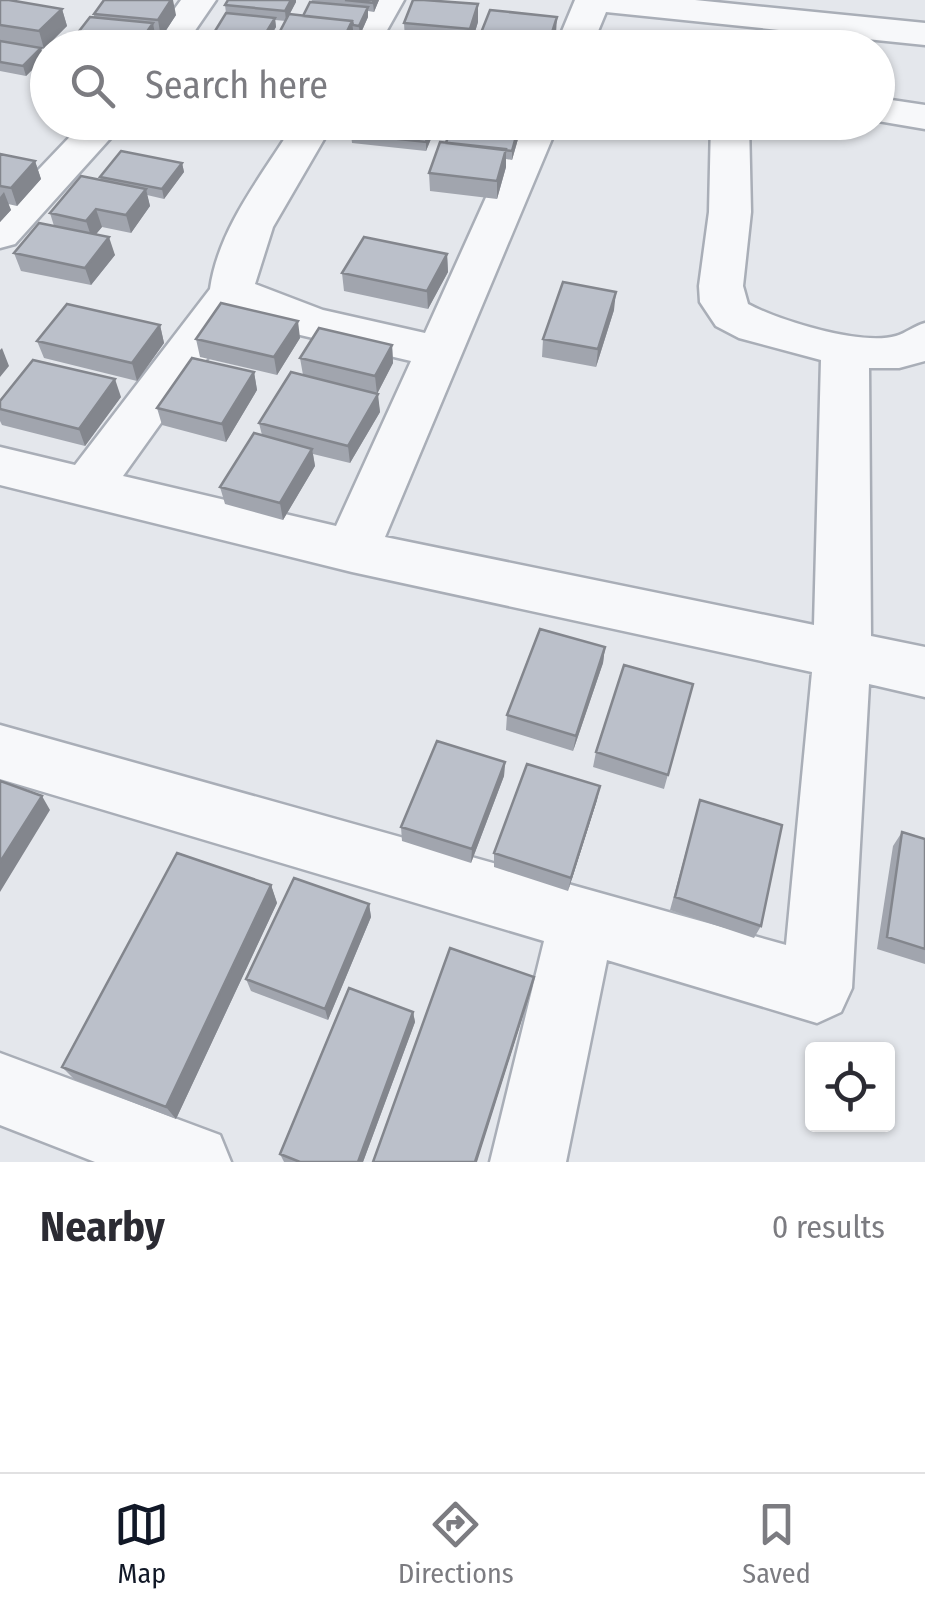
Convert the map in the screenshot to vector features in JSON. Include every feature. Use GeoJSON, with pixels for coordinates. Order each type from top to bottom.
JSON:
{"type":"FeatureCollection","features":[{"type":"Feature","properties":{"kind":"street"},"geometry":{"type":"LineString","coordinates":[[177,30],[199,0]]}},
{"type":"Feature","properties":{"kind":"street"},"geometry":{"type":"LineString","coordinates":[[370,30],[387,0]]}},
{"type":"Feature","properties":{"kind":"street"},"geometry":{"type":"LineString","coordinates":[[580,30],[592,0],[886,30]]}},
{"type":"Feature","properties":{"kind":"street"},"geometry":{"type":"LineString","coordinates":[[895,31],[925,34]]}},
{"type":"Feature","properties":{"kind":"street"},"geometry":{"type":"LineString","coordinates":[[895,113],[925,117]]}},
{"type":"Feature","properties":{"kind":"street"},"geometry":{"type":"LineString","coordinates":[[0,236],[89,140]]}},
{"type":"Feature","properties":{"kind":"street"},"geometry":{"type":"LineString","coordinates":[[87,487],[232,291],[232,272],[249,236],[305,140]]}},
{"type":"Feature","properties":{"kind":"street"},"geometry":{"type":"LineString","coordinates":[[352,551],[532,140]]}},
{"type":"Feature","properties":{"kind":"street"},"geometry":{"type":"LineString","coordinates":[[730,140],[730,212],[721,286],[723,302],[732,315],[754,327],[845,350],[895,352],[915,349],[925,339]]}},
{"type":"Feature","properties":{"kind":"street"},"geometry":{"type":"LineString","coordinates":[[232,291],[312,323],[440,352]]}},
{"type":"Feature","properties":{"kind":"street"},"geometry":{"type":"LineString","coordinates":[[0,752],[817,988],[842,654],[845,350]]}},
{"type":"Feature","properties":{"kind":"street"},"geometry":{"type":"LineString","coordinates":[[0,466],[352,551],[925,672]]}},
{"type":"Feature","properties":{"kind":"street"},"geometry":{"type":"LineString","coordinates":[[528,1162],[582,921]]}},
{"type":"Feature","properties":{"kind":"street"},"geometry":{"type":"LineString","coordinates":[[0,1090],[193,1162]]}},
{"type":"Feature","properties":{"kind":"building"},"geometry":{"type":"Polygon","coordinates":[[[0,0],[62,9],[40,30],[0,25],[0,0]]]}},
{"type":"Feature","properties":{"kind":"building"},"geometry":{"type":"Polygon","coordinates":[[[104,0],[171,0],[158,20],[94,14],[104,0]]]}},
{"type":"Feature","properties":{"kind":"building"},"geometry":{"type":"Polygon","coordinates":[[[228,0],[291,0],[285,11],[225,5],[228,0]]]}},
{"type":"Feature","properties":{"kind":"building"},"geometry":{"type":"Polygon","coordinates":[[[413,0],[478,4],[470,29],[404,23],[413,0]]]}},
{"type":"Feature","properties":{"kind":"building"},"geometry":{"type":"Polygon","coordinates":[[[310,2],[368,7],[359,26],[352,21],[303,16],[310,2]]]}},
{"type":"Feature","properties":{"kind":"building"},"geometry":{"type":"Polygon","coordinates":[[[490,10],[557,17],[553,30],[482,30],[490,10]]]}},
{"type":"Feature","properties":{"kind":"building"},"geometry":{"type":"Polygon","coordinates":[[[226,13],[275,18],[268,30],[216,30],[226,13]]]}},
{"type":"Feature","properties":{"kind":"building"},"geometry":{"type":"Polygon","coordinates":[[[289,14],[352,21],[348,30],[281,30],[289,14]]]}},
{"type":"Feature","properties":{"kind":"building"},"geometry":{"type":"Polygon","coordinates":[[[90,17],[153,23],[148,30],[80,30],[90,17]]]}},
{"type":"Feature","properties":{"kind":"building"},"geometry":{"type":"Polygon","coordinates":[[[0,41],[30,46],[30,59],[23,66],[0,62],[0,41]]]}},
{"type":"Feature","properties":{"kind":"building"},"geometry":{"type":"Polygon","coordinates":[[[447,140],[515,140],[512,151],[446,143],[447,140]]]}},
{"type":"Feature","properties":{"kind":"building"},"geometry":{"type":"Polygon","coordinates":[[[440,142],[506,149],[497,181],[429,173],[440,142]]]}},
{"type":"Feature","properties":{"kind":"building"},"geometry":{"type":"Polygon","coordinates":[[[121,151],[182,163],[162,189],[100,177],[121,151]]]}},
{"type":"Feature","properties":{"kind":"building"},"geometry":{"type":"Polygon","coordinates":[[[0,154],[35,161],[11,188],[0,186],[0,154]]]}},
{"type":"Feature","properties":{"kind":"building"},"geometry":{"type":"Polygon","coordinates":[[[81,176],[146,189],[126,215],[96,209],[86,221],[50,213],[81,176]]]}},
{"type":"Feature","properties":{"kind":"building"},"geometry":{"type":"Polygon","coordinates":[[[39,223],[109,237],[85,268],[14,253],[39,223]]]}},
{"type":"Feature","properties":{"kind":"building"},"geometry":{"type":"Polygon","coordinates":[[[364,237],[447,254],[427,291],[342,273],[364,237]]]}},
{"type":"Feature","properties":{"kind":"building"},"geometry":{"type":"Polygon","coordinates":[[[563,282],[616,292],[598,349],[543,339],[563,282]]]}},
{"type":"Feature","properties":{"kind":"building"},"geometry":{"type":"Polygon","coordinates":[[[221,303],[298,321],[274,357],[196,339],[221,303]]]}},
{"type":"Feature","properties":{"kind":"building"},"geometry":{"type":"Polygon","coordinates":[[[67,304],[160,325],[132,363],[37,341],[67,304]]]}},
{"type":"Feature","properties":{"kind":"building"},"geometry":{"type":"Polygon","coordinates":[[[319,328],[392,345],[375,376],[300,358],[319,328]]]}},
{"type":"Feature","properties":{"kind":"building"},"geometry":{"type":"Polygon","coordinates":[[[192,358],[254,372],[222,424],[157,408],[192,358]]]}},
{"type":"Feature","properties":{"kind":"building"},"geometry":{"type":"Polygon","coordinates":[[[33,360],[115,379],[79,429],[0,409],[0,401],[33,360]]]}},
{"type":"Feature","properties":{"kind":"building"},"geometry":{"type":"Polygon","coordinates":[[[291,372],[378,394],[348,446],[259,423],[291,372]]]}},
{"type":"Feature","properties":{"kind":"building"},"geometry":{"type":"Polygon","coordinates":[[[254,433],[312,449],[280,503],[220,487],[254,433]]]}},
{"type":"Feature","properties":{"kind":"building"},"geometry":{"type":"Polygon","coordinates":[[[540,629],[605,647],[576,736],[507,715],[540,629]]]}},
{"type":"Feature","properties":{"kind":"building"},"geometry":{"type":"Polygon","coordinates":[[[624,665],[693,684],[668,775],[596,752],[624,665]]]}},
{"type":"Feature","properties":{"kind":"building"},"geometry":{"type":"Polygon","coordinates":[[[437,741],[505,762],[472,849],[401,827],[437,741]]]}},
{"type":"Feature","properties":{"kind":"building"},"geometry":{"type":"Polygon","coordinates":[[[527,764],[600,786],[571,878],[494,853],[527,764]]]}},
{"type":"Feature","properties":{"kind":"building"},"geometry":{"type":"Polygon","coordinates":[[[0,781],[42,796],[0,862],[0,781]]]}},
{"type":"Feature","properties":{"kind":"building"},"geometry":{"type":"Polygon","coordinates":[[[700,800],[782,825],[761,926],[675,897],[700,800]]]}},
{"type":"Feature","properties":{"kind":"building"},"geometry":{"type":"Polygon","coordinates":[[[902,832],[925,839],[925,949],[887,937],[902,832]]]}},
{"type":"Feature","properties":{"kind":"building"},"geometry":{"type":"Polygon","coordinates":[[[177,853],[271,885],[166,1107],[62,1067],[177,853]]]}},
{"type":"Feature","properties":{"kind":"building"},"geometry":{"type":"Polygon","coordinates":[[[294,878],[369,904],[325,1009],[246,979],[294,878]]]}},
{"type":"Feature","properties":{"kind":"building"},"geometry":{"type":"Polygon","coordinates":[[[450,948],[534,977],[475,1162],[373,1162],[450,948]]]}},
{"type":"Feature","properties":{"kind":"building"},"geometry":{"type":"Polygon","coordinates":[[[349,988],[413,1012],[358,1162],[300,1162],[280,1154],[349,988]]]}}]}
